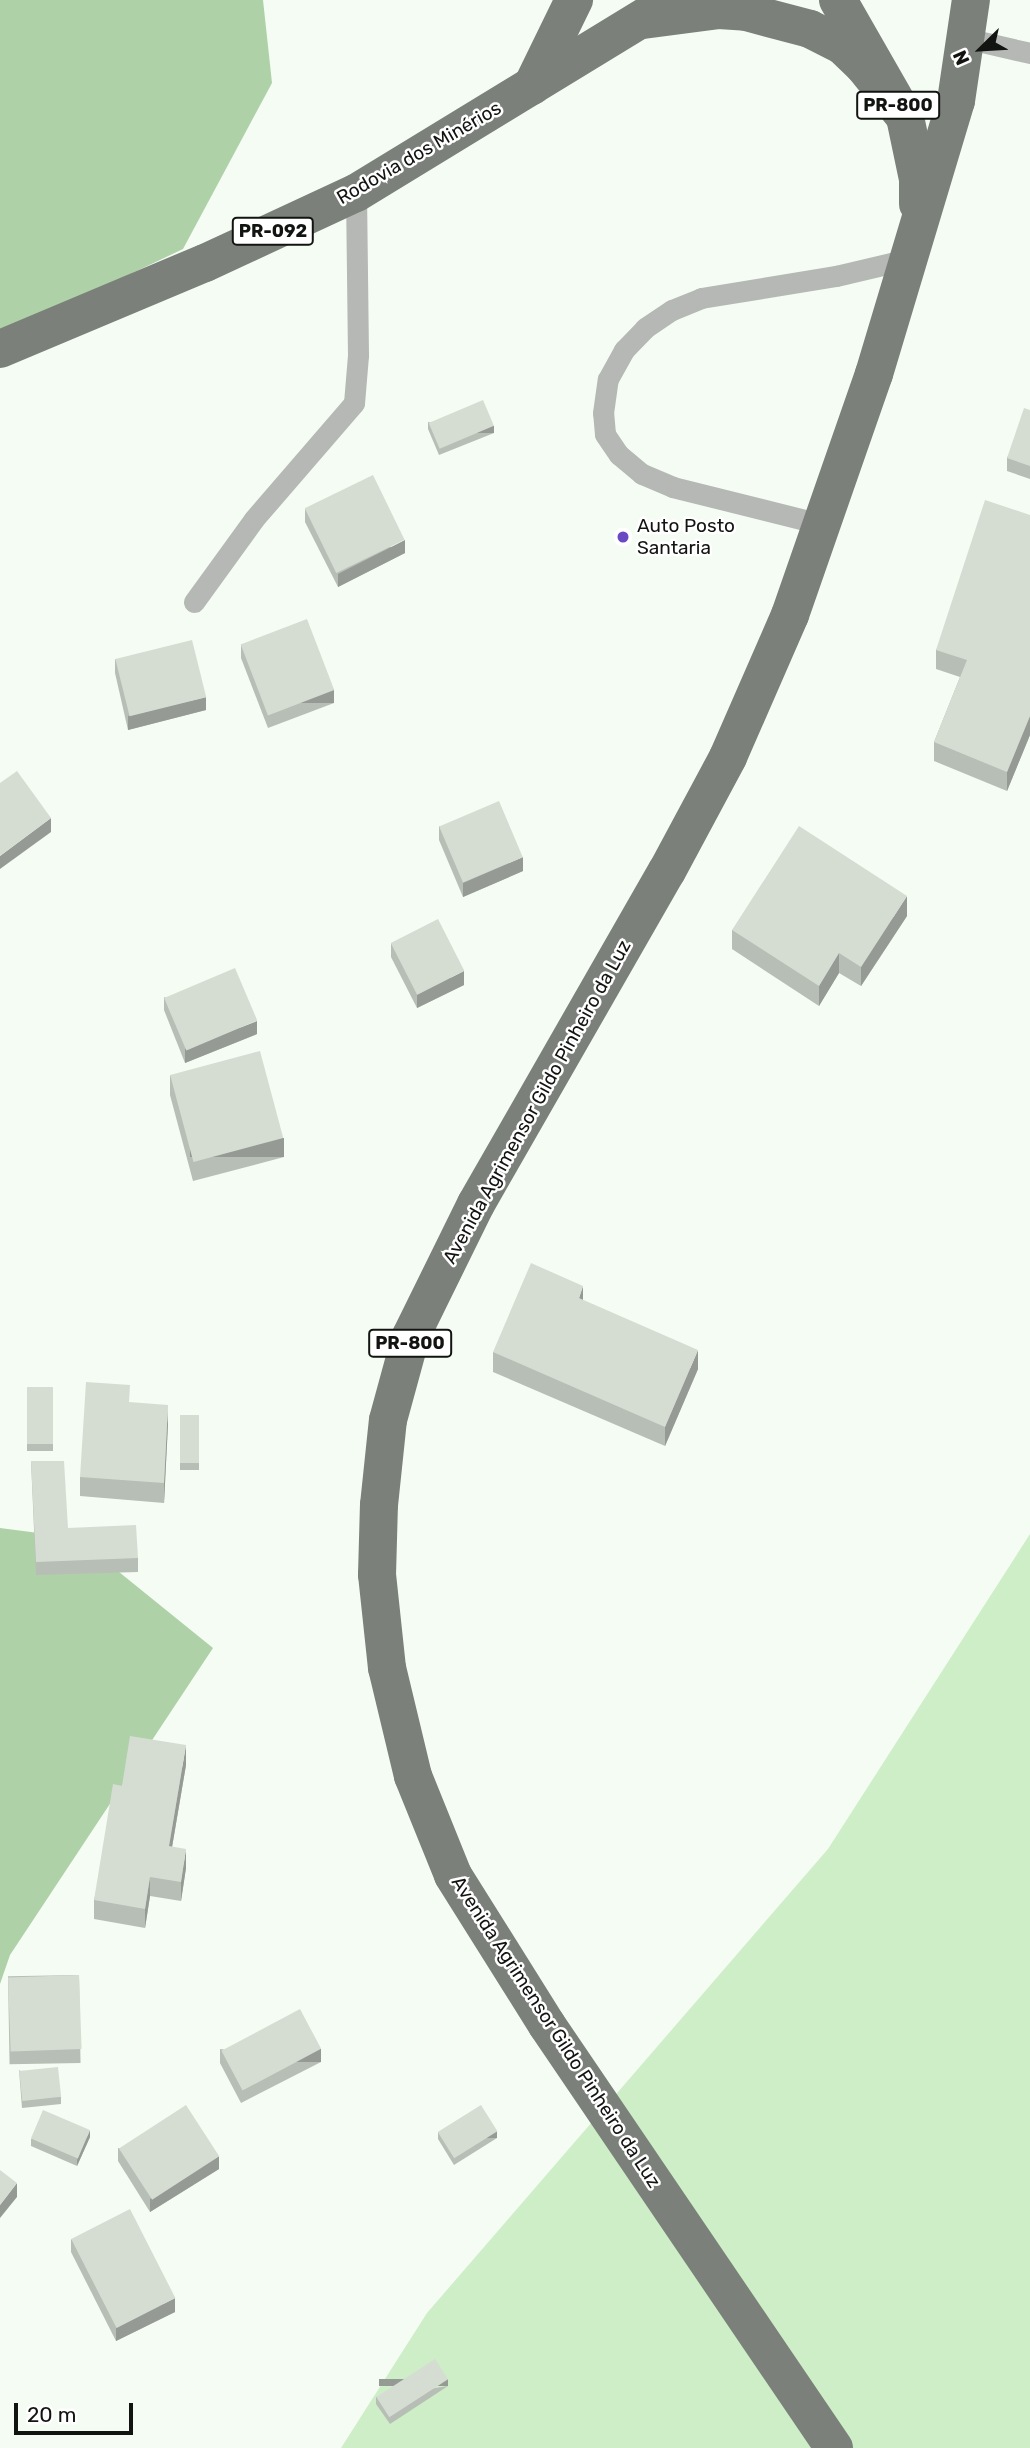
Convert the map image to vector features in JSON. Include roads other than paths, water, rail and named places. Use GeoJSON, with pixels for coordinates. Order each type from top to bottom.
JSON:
{"type":"FeatureCollection","features":[{"type":"Feature","properties":{"kind":"main road"},"geometry":{"type":"LineString","coordinates":[[532,86],[574,0]]}},
{"type":"Feature","properties":{"kind":"main road","name":"Rodovia dos Minérios"},"geometry":{"type":"LineString","coordinates":[[0,349],[205,262],[356,193],[672,0]]}},
{"type":"Feature","properties":{"kind":"main road","name":"Avenida Agrimensor Gildo Pinheiro da Luz"},"geometry":{"type":"LineString","coordinates":[[838,0],[905,117],[918,179],[919,223]]}},
{"type":"Feature","properties":{"kind":"main road","name":"Avenida Agrimensor Gildo Pinheiro da Luz"},"geometry":{"type":"LineString","coordinates":[[834,2448],[547,2025],[453,1875],[413,1776],[387,1668],[377,1574],[379,1505],[388,1420],[411,1336],[476,1204],[667,871],[728,757],[790,615],[874,374],[956,101],[971,0]]}},
{"type":"Feature","properties":{"kind":"main road"},"geometry":{"type":"LineString","coordinates":[[634,21],[719,10],[746,12],[810,29],[849,52],[905,117]]}},
{"type":"Feature","properties":{"kind":"lane"},"geometry":{"type":"LineString","coordinates":[[965,38],[1030,53]]}},
{"type":"Feature","properties":{"kind":"lane"},"geometry":{"type":"LineString","coordinates":[[194,603],[254,519],[354,403],[358,355],[356,193]]}},
{"type":"Feature","properties":{"kind":"lane"},"geometry":{"type":"LineString","coordinates":[[821,524],[673,487],[642,474],[619,455],[605,434],[603,413],[608,379],[625,350],[645,328],[672,310],[701,298],[836,276],[908,259]]}},
{"type":"Feature","properties":{"kind":"place","name":"Auto Posto Santaria"},"geometry":{"type":"Point","coordinates":[623,537]}}]}
